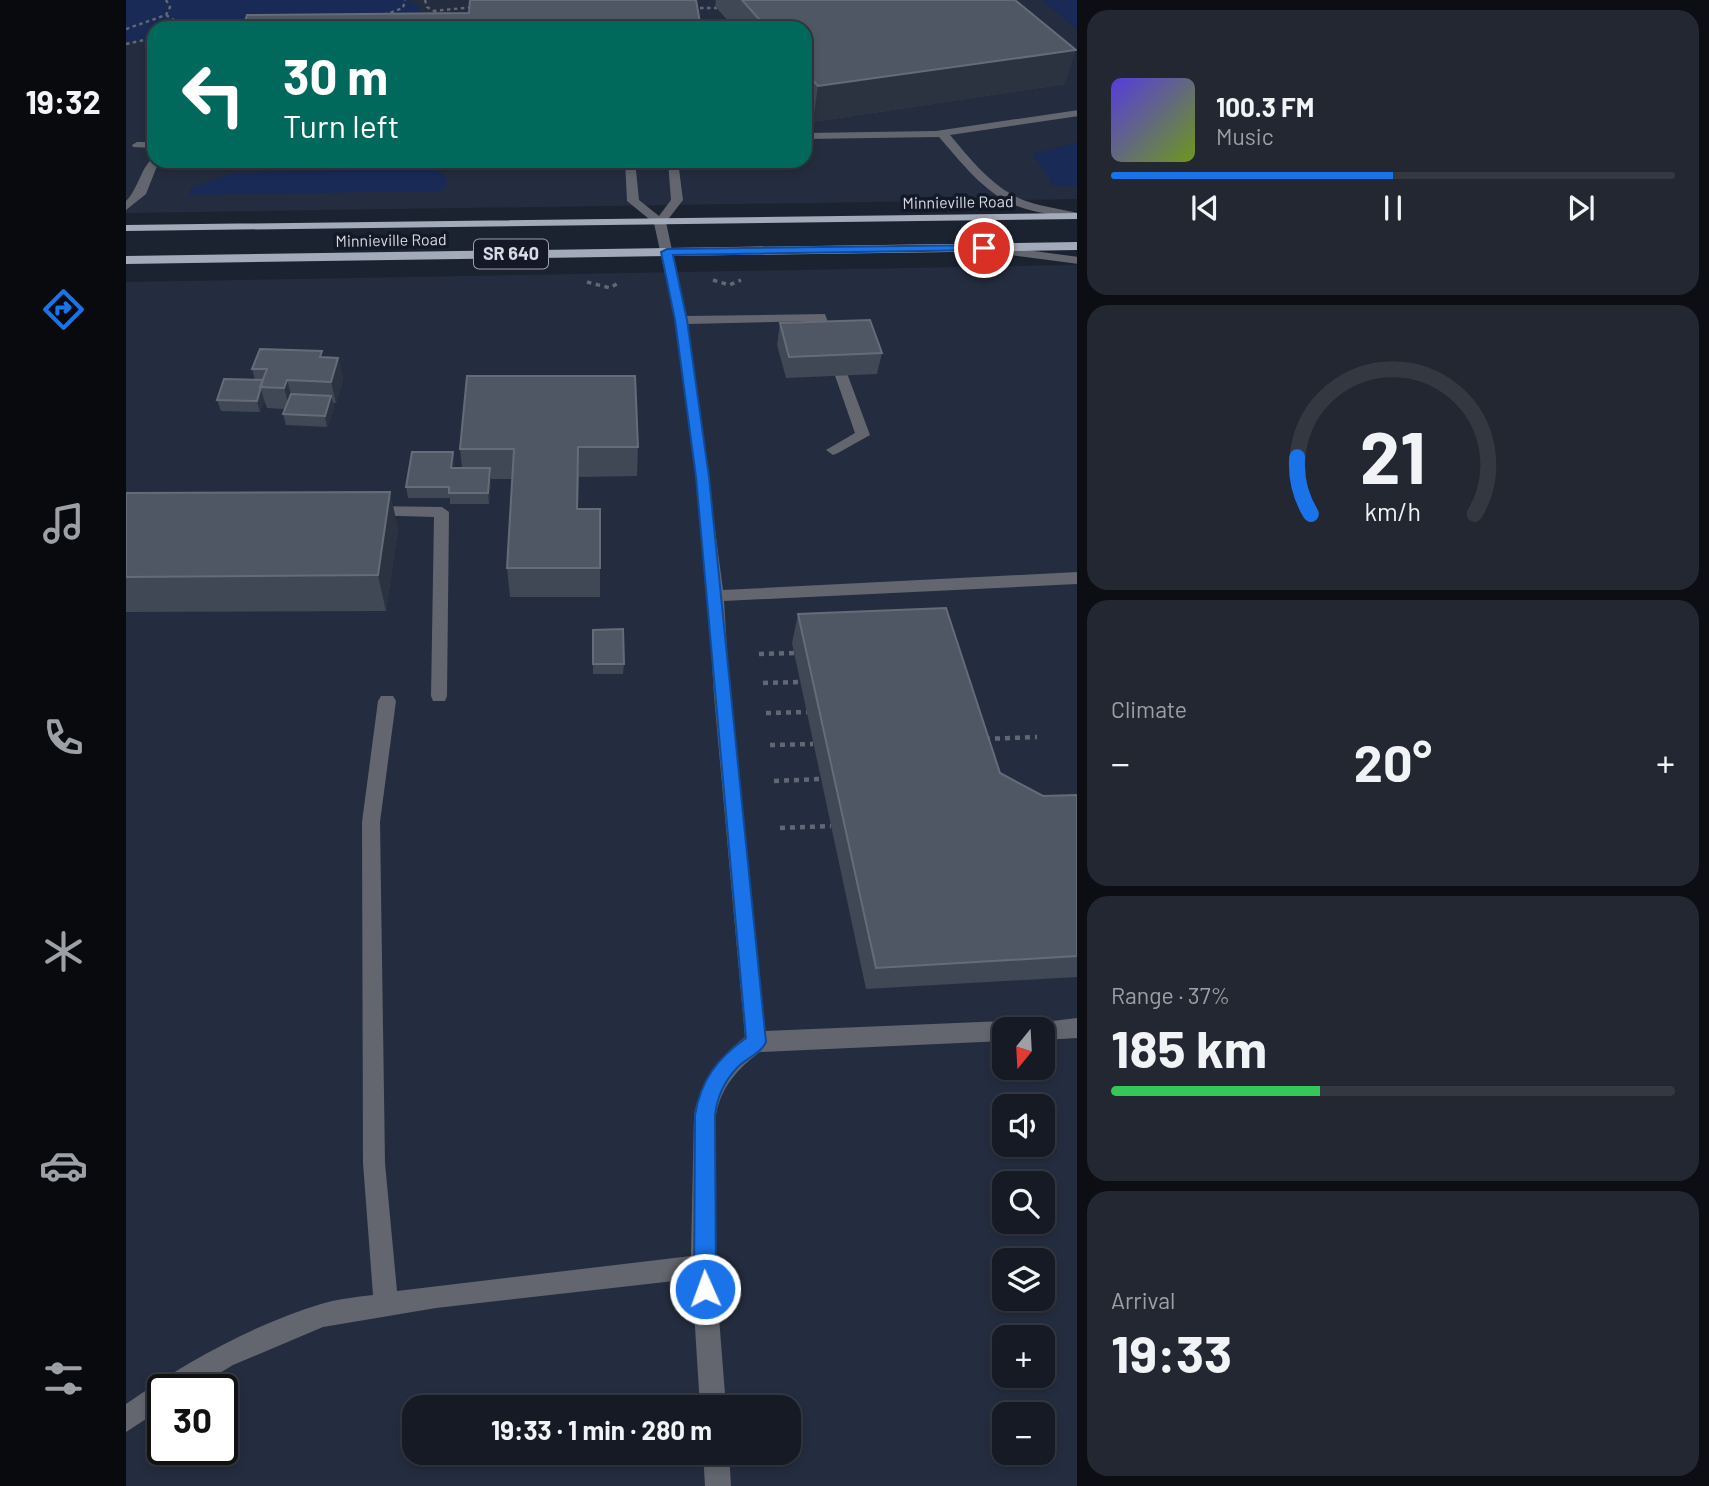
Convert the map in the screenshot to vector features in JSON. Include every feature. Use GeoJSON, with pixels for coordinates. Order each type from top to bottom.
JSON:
{"type":"FeatureCollection","features":[{"type":"Feature","properties":{"kind":"main road","name":"Minnieville Road"},"geometry":{"type":"LineString","coordinates":[[126,228],[1077,216]]}},
{"type":"Feature","properties":{"kind":"main road","name":"Minnieville Road"},"geometry":{"type":"LineString","coordinates":[[126,260],[1077,246]]}},
{"type":"Feature","properties":{"kind":"street"},"geometry":{"type":"LineString","coordinates":[[812,136],[942,133],[1077,113]]}},
{"type":"Feature","properties":{"kind":"street"},"geometry":{"type":"LineString","coordinates":[[942,133],[988,182],[1004,195],[1021,203],[1077,216]]}},
{"type":"Feature","properties":{"kind":"street"},"geometry":{"type":"LineString","coordinates":[[137,145],[147,145]]}},
{"type":"Feature","properties":{"kind":"street"},"geometry":{"type":"LineString","coordinates":[[126,207],[140,194],[152,168]]}},
{"type":"Feature","properties":{"kind":"street"},"geometry":{"type":"LineString","coordinates":[[631,168],[633,201],[660,222],[681,320],[716,596],[724,710],[756,1042]]}},
{"type":"Feature","properties":{"kind":"street"},"geometry":{"type":"LineString","coordinates":[[660,222],[677,200],[674,168]]}},
{"type":"Feature","properties":{"kind":"street"},"geometry":{"type":"LineString","coordinates":[[984,248],[1077,261]]}},
{"type":"Feature","properties":{"kind":"street"},"geometry":{"type":"LineString","coordinates":[[681,320],[821,317],[863,435],[833,450]]}},
{"type":"Feature","properties":{"kind":"street"},"geometry":{"type":"LineString","coordinates":[[348,510],[442,512],[439,696]]}},
{"type":"Feature","properties":{"kind":"street"},"geometry":{"type":"LineString","coordinates":[[716,596],[1077,578]]}},
{"type":"Feature","properties":{"kind":"street"},"geometry":{"type":"LineString","coordinates":[[386,1304],[374,1163],[371,822],[387,701]]}},
{"type":"Feature","properties":{"kind":"street"},"geometry":{"type":"LineString","coordinates":[[1055,1029],[1077,1028]]}},
{"type":"Feature","properties":{"kind":"street"},"geometry":{"type":"LineString","coordinates":[[712,1395],[704,1266],[705,1115],[708,1096],[730,1061],[756,1042],[992,1032]]}},
{"type":"Feature","properties":{"kind":"street"},"geometry":{"type":"LineString","coordinates":[[194,1374],[224,1356],[269,1335],[323,1315],[386,1304],[704,1266]]}},
{"type":"Feature","properties":{"kind":"street"},"geometry":{"type":"LineString","coordinates":[[126,1419],[147,1404]]}},
{"type":"Feature","properties":{"kind":"street"},"geometry":{"type":"LineString","coordinates":[[717,1465],[718,1486]]}},
{"type":"Feature","properties":{"kind":"path"},"geometry":{"type":"LineString","coordinates":[[149,21],[166,15],[170,7],[166,0]]}},
{"type":"Feature","properties":{"kind":"path"},"geometry":{"type":"LineString","coordinates":[[374,17],[399,10],[404,6],[405,0]]}},
{"type":"Feature","properties":{"kind":"path"},"geometry":{"type":"LineString","coordinates":[[425,0],[426,6],[447,20],[439,21]]}},
{"type":"Feature","properties":{"kind":"path"},"geometry":{"type":"LineString","coordinates":[[433,11],[474,7],[469,13]]}},
{"type":"Feature","properties":{"kind":"path"},"geometry":{"type":"LineString","coordinates":[[690,8],[717,8]]}},
{"type":"Feature","properties":{"kind":"path"},"geometry":{"type":"LineString","coordinates":[[166,15],[175,21]]}},
{"type":"Feature","properties":{"kind":"path"},"geometry":{"type":"LineString","coordinates":[[693,21],[704,21]]}},
{"type":"Feature","properties":{"kind":"path"},"geometry":{"type":"LineString","coordinates":[[126,29],[147,22]]}},
{"type":"Feature","properties":{"kind":"path"},"geometry":{"type":"LineString","coordinates":[[126,44],[147,40]]}},
{"type":"Feature","properties":{"kind":"path"},"geometry":{"type":"LineString","coordinates":[[759,654],[794,653]]}},
{"type":"Feature","properties":{"kind":"path"},"geometry":{"type":"LineString","coordinates":[[763,683],[800,682]]}},
{"type":"Feature","properties":{"kind":"path"},"geometry":{"type":"LineString","coordinates":[[766,713],[807,712]]}},
{"type":"Feature","properties":{"kind":"path"},"geometry":{"type":"LineString","coordinates":[[976,740],[1037,737]]}},
{"type":"Feature","properties":{"kind":"path"},"geometry":{"type":"LineString","coordinates":[[770,745],[813,744]]}},
{"type":"Feature","properties":{"kind":"path"},"geometry":{"type":"LineString","coordinates":[[774,781],[821,779]]}},
{"type":"Feature","properties":{"kind":"path"},"geometry":{"type":"LineString","coordinates":[[780,828],[831,826]]}},
{"type":"Feature","properties":{"kind":"shaded area"},"geometry":{"type":"Polygon","coordinates":[[[126,0],[1044,0],[1077,26],[1077,199],[126,213],[126,0]]]}},
{"type":"Feature","properties":{"kind":"shaded area"},"geometry":{"type":"Polygon","coordinates":[[[126,0],[407,0],[420,7],[420,15],[412,21],[147,21],[147,40],[126,40],[126,0]]]}},
{"type":"Feature","properties":{"kind":"shaded area"},"geometry":{"type":"Polygon","coordinates":[[[1042,0],[1077,0],[1077,29],[1042,0]]]}},
{"type":"Feature","properties":{"kind":"shaded area"},"geometry":{"type":"Polygon","coordinates":[[[1077,142],[1077,186],[1053,186],[1033,154],[1077,142]]]}},
{"type":"Feature","properties":{"kind":"shaded area"},"geometry":{"type":"Polygon","coordinates":[[[422,168],[438,171],[446,177],[447,186],[441,191],[189,195],[191,188],[234,173],[422,168]]]}},
{"type":"Feature","properties":{"kind":"shaded area"},"geometry":{"type":"Polygon","coordinates":[[[1077,265],[1077,1486],[126,1486],[126,282],[1077,265]]]}},
{"type":"Feature","properties":{"kind":"building"},"geometry":{"type":"Polygon","coordinates":[[[470,0],[696,0],[700,21],[245,21],[247,15],[469,13],[470,0]]]}},
{"type":"Feature","properties":{"kind":"building"},"geometry":{"type":"Polygon","coordinates":[[[742,0],[1015,0],[1076,50],[818,86],[812,80],[812,21],[761,21],[742,0]]]}},
{"type":"Feature","properties":{"kind":"building"},"geometry":{"type":"Polygon","coordinates":[[[870,320],[882,353],[789,357],[780,323],[870,320]]]}},
{"type":"Feature","properties":{"kind":"building"},"geometry":{"type":"Polygon","coordinates":[[[260,349],[322,351],[320,357],[338,358],[331,382],[287,380],[284,388],[260,387],[267,369],[252,369],[260,349]]]}},
{"type":"Feature","properties":{"kind":"building"},"geometry":{"type":"Polygon","coordinates":[[[467,376],[635,376],[638,447],[578,447],[577,509],[600,509],[600,568],[507,568],[514,449],[460,449],[467,376]]]}},
{"type":"Feature","properties":{"kind":"building"},"geometry":{"type":"Polygon","coordinates":[[[224,379],[263,380],[257,401],[217,400],[224,379]]]}},
{"type":"Feature","properties":{"kind":"building"},"geometry":{"type":"Polygon","coordinates":[[[291,394],[331,396],[325,416],[283,414],[291,394]]]}},
{"type":"Feature","properties":{"kind":"building"},"geometry":{"type":"Polygon","coordinates":[[[412,452],[453,452],[451,468],[490,468],[488,493],[449,493],[449,487],[406,487],[412,452]]]}},
{"type":"Feature","properties":{"kind":"building"},"geometry":{"type":"Polygon","coordinates":[[[390,492],[378,575],[126,577],[126,493],[390,492]]]}},
{"type":"Feature","properties":{"kind":"building"},"geometry":{"type":"Polygon","coordinates":[[[946,608],[1000,773],[1043,796],[1077,795],[1077,956],[876,968],[798,614],[946,608]]]}},
{"type":"Feature","properties":{"kind":"building"},"geometry":{"type":"Polygon","coordinates":[[[623,629],[624,664],[593,664],[593,630],[623,629]]]}},
{"type":"Feature","properties":{"kind":"route"},"geometry":{"type":"LineString","coordinates":[[705,1289],[705,1115],[708,1096],[730,1061],[756,1042],[703,477],[681,320],[667,252],[984,248]]}}]}
